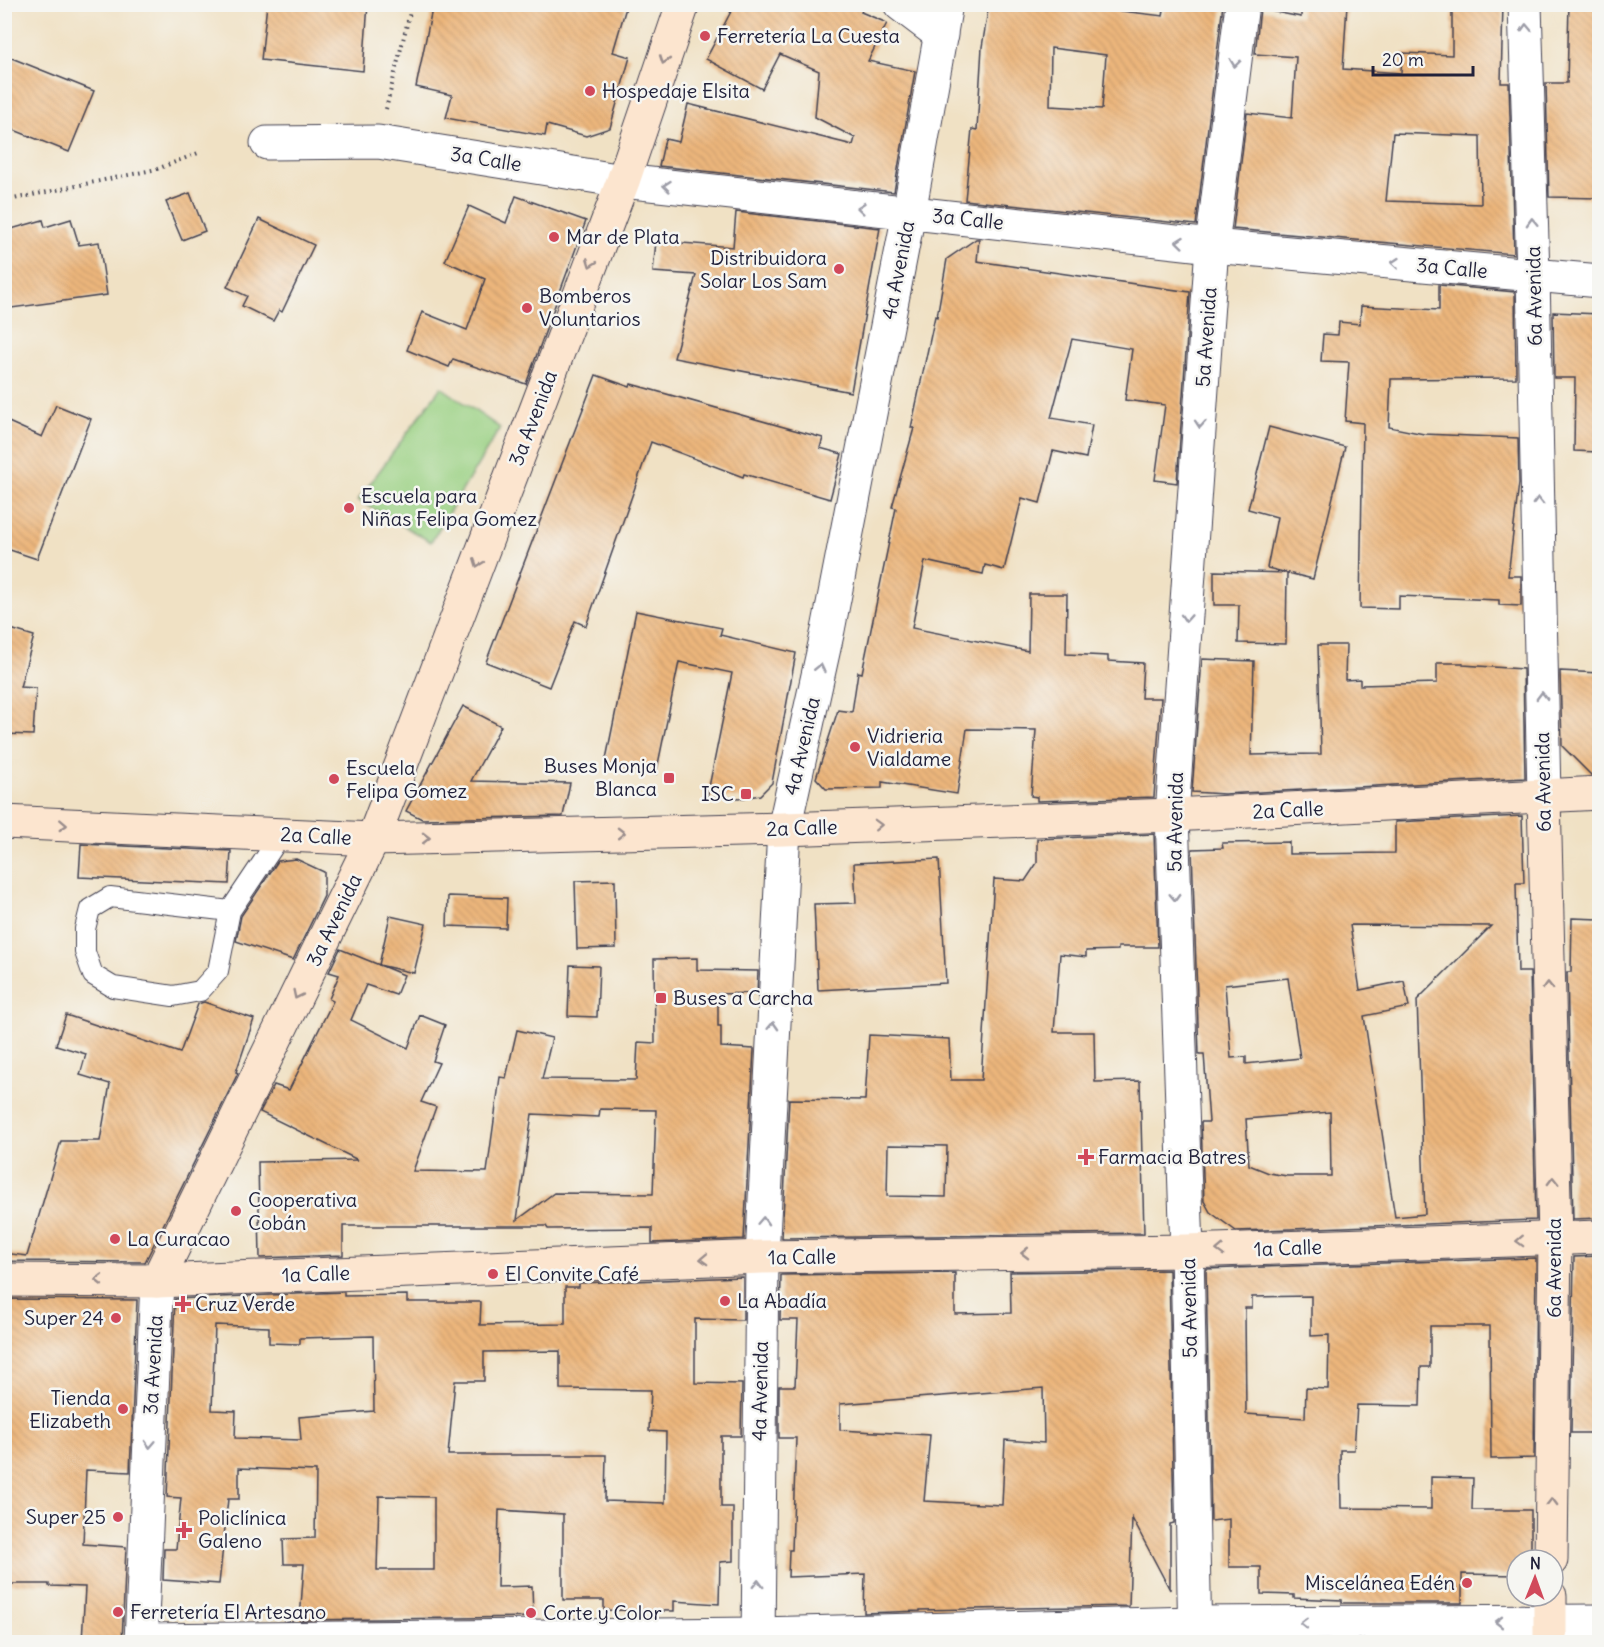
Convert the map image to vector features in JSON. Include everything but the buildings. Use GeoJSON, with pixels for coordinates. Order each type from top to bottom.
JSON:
{"type":"FeatureCollection","features":[{"type":"Feature","properties":{"kind":"main road","name":"3a Avenida"},"geometry":{"type":"LineString","coordinates":[[157,1281],[373,839],[623,181],[683,4]]}},
{"type":"Feature","properties":{"kind":"main road","name":"2a Calle"},"geometry":{"type":"LineString","coordinates":[[4,822],[373,839],[784,829],[1172,815],[1599,793]]}},
{"type":"Feature","properties":{"kind":"main road","name":"6a Avenida"},"geometry":{"type":"LineString","coordinates":[[1544,797],[1555,1239],[1551,1548]]}},
{"type":"Feature","properties":{"kind":"main road","name":"1a Calle"},"geometry":{"type":"LineString","coordinates":[[4,1280],[157,1281],[762,1257],[1187,1251],[1599,1237]]}},
{"type":"Feature","properties":{"kind":"street"},"geometry":{"type":"LineString","coordinates":[[900,4],[943,20]]}},
{"type":"Feature","properties":{"kind":"street","name":"5a Avenida"},"geometry":{"type":"LineString","coordinates":[[1195,1633],[1187,1251],[1172,815],[1212,246],[1242,4]]}},
{"type":"Feature","properties":{"kind":"street","name":"6a Avenida"},"geometry":{"type":"LineString","coordinates":[[1526,4],[1544,797]]}},
{"type":"Feature","properties":{"kind":"street","name":"4a Avenida"},"geometry":{"type":"LineString","coordinates":[[758,1638],[762,1257],[784,829],[828,630],[909,213],[943,20]]}},
{"type":"Feature","properties":{"kind":"street","name":"3a Calle"},"geometry":{"type":"LineString","coordinates":[[267,144],[378,142],[623,181],[1212,246],[1599,281]]}},
{"type":"Feature","properties":{"kind":"street","name":"3a Avenida"},"geometry":{"type":"LineString","coordinates":[[141,1641],[157,1281]]}},
{"type":"Feature","properties":{"kind":"street"},"geometry":{"type":"LineString","coordinates":[[141,1641],[1195,1633],[1550,1620],[1599,1621]]}},
{"type":"Feature","properties":{"kind":"lane"},"geometry":{"type":"LineString","coordinates":[[230,911],[110,897],[90,909],[85,929],[85,952],[93,975],[113,987],[173,996],[200,991],[218,971],[230,911],[281,835]]}},
{"type":"Feature","properties":{"kind":"path"},"geometry":{"type":"LineString","coordinates":[[378,142],[412,4]]}},
{"type":"Feature","properties":{"kind":"path"},"geometry":{"type":"LineString","coordinates":[[4,201],[157,169],[201,152]]}},
{"type":"Feature","properties":{"kind":"green space"},"geometry":{"type":"Polygon","coordinates":[[[441,387],[500,428],[431,542],[358,500],[441,387]]]}},
{"type":"Feature","properties":{"kind":"place","name":"Ferretería La Cuesta"},"geometry":{"type":"Point","coordinates":[705,36]}},
{"type":"Feature","properties":{"kind":"place","name":"Hospedaje Elsita"},"geometry":{"type":"Point","coordinates":[590,91]}},
{"type":"Feature","properties":{"kind":"place","name":"Mar de Plata"},"geometry":{"type":"Point","coordinates":[554,237]}},
{"type":"Feature","properties":{"kind":"place","name":"Distribuidora Solar Los Sam"},"geometry":{"type":"Point","coordinates":[839,269]}},
{"type":"Feature","properties":{"kind":"place","name":"Bomberos Voluntarios"},"geometry":{"type":"Point","coordinates":[527,308]}},
{"type":"Feature","properties":{"kind":"place","name":"Escuela para Niñas Felipa Gomez"},"geometry":{"type":"Point","coordinates":[349,508]}},
{"type":"Feature","properties":{"kind":"place","name":"Vidrieria Vialdame"},"geometry":{"type":"Point","coordinates":[855,747]}},
{"type":"Feature","properties":{"kind":"place","name":"Buses Monja Blanca"},"geometry":{"type":"Point","coordinates":[669,778]}},
{"type":"Feature","properties":{"kind":"place","name":"Escuela Felipa Gomez"},"geometry":{"type":"Point","coordinates":[334,779]}},
{"type":"Feature","properties":{"kind":"place","name":"ISC"},"geometry":{"type":"Point","coordinates":[746,794]}},
{"type":"Feature","properties":{"kind":"place","name":"Buses a Carcha"},"geometry":{"type":"Point","coordinates":[661,998]}},
{"type":"Feature","properties":{"kind":"place","name":"Farmacia Batres"},"geometry":{"type":"Point","coordinates":[1086,1157]}},
{"type":"Feature","properties":{"kind":"place","name":"Cooperativa Cobán"},"geometry":{"type":"Point","coordinates":[236,1211]}},
{"type":"Feature","properties":{"kind":"place","name":"La Curacao"},"geometry":{"type":"Point","coordinates":[115,1239]}},
{"type":"Feature","properties":{"kind":"place","name":"El Convite Café"},"geometry":{"type":"Point","coordinates":[493,1274]}},
{"type":"Feature","properties":{"kind":"place","name":"La Abadía"},"geometry":{"type":"Point","coordinates":[725,1301]}},
{"type":"Feature","properties":{"kind":"place","name":"Cruz Verde"},"geometry":{"type":"Point","coordinates":[183,1304]}},
{"type":"Feature","properties":{"kind":"place","name":"Super 24"},"geometry":{"type":"Point","coordinates":[116,1318]}},
{"type":"Feature","properties":{"kind":"place","name":"Tienda Elizabeth"},"geometry":{"type":"Point","coordinates":[123,1409]}},
{"type":"Feature","properties":{"kind":"place","name":"Super 25"},"geometry":{"type":"Point","coordinates":[118,1517]}},
{"type":"Feature","properties":{"kind":"place","name":"Policlínica Galeno"},"geometry":{"type":"Point","coordinates":[184,1530]}},
{"type":"Feature","properties":{"kind":"place","name":"Miscelánea Edén"},"geometry":{"type":"Point","coordinates":[1467,1583]}},
{"type":"Feature","properties":{"kind":"place","name":"Ferretería El Artesano"},"geometry":{"type":"Point","coordinates":[118,1612]}},
{"type":"Feature","properties":{"kind":"place","name":"Corte y Color"},"geometry":{"type":"Point","coordinates":[531,1613]}}]}
